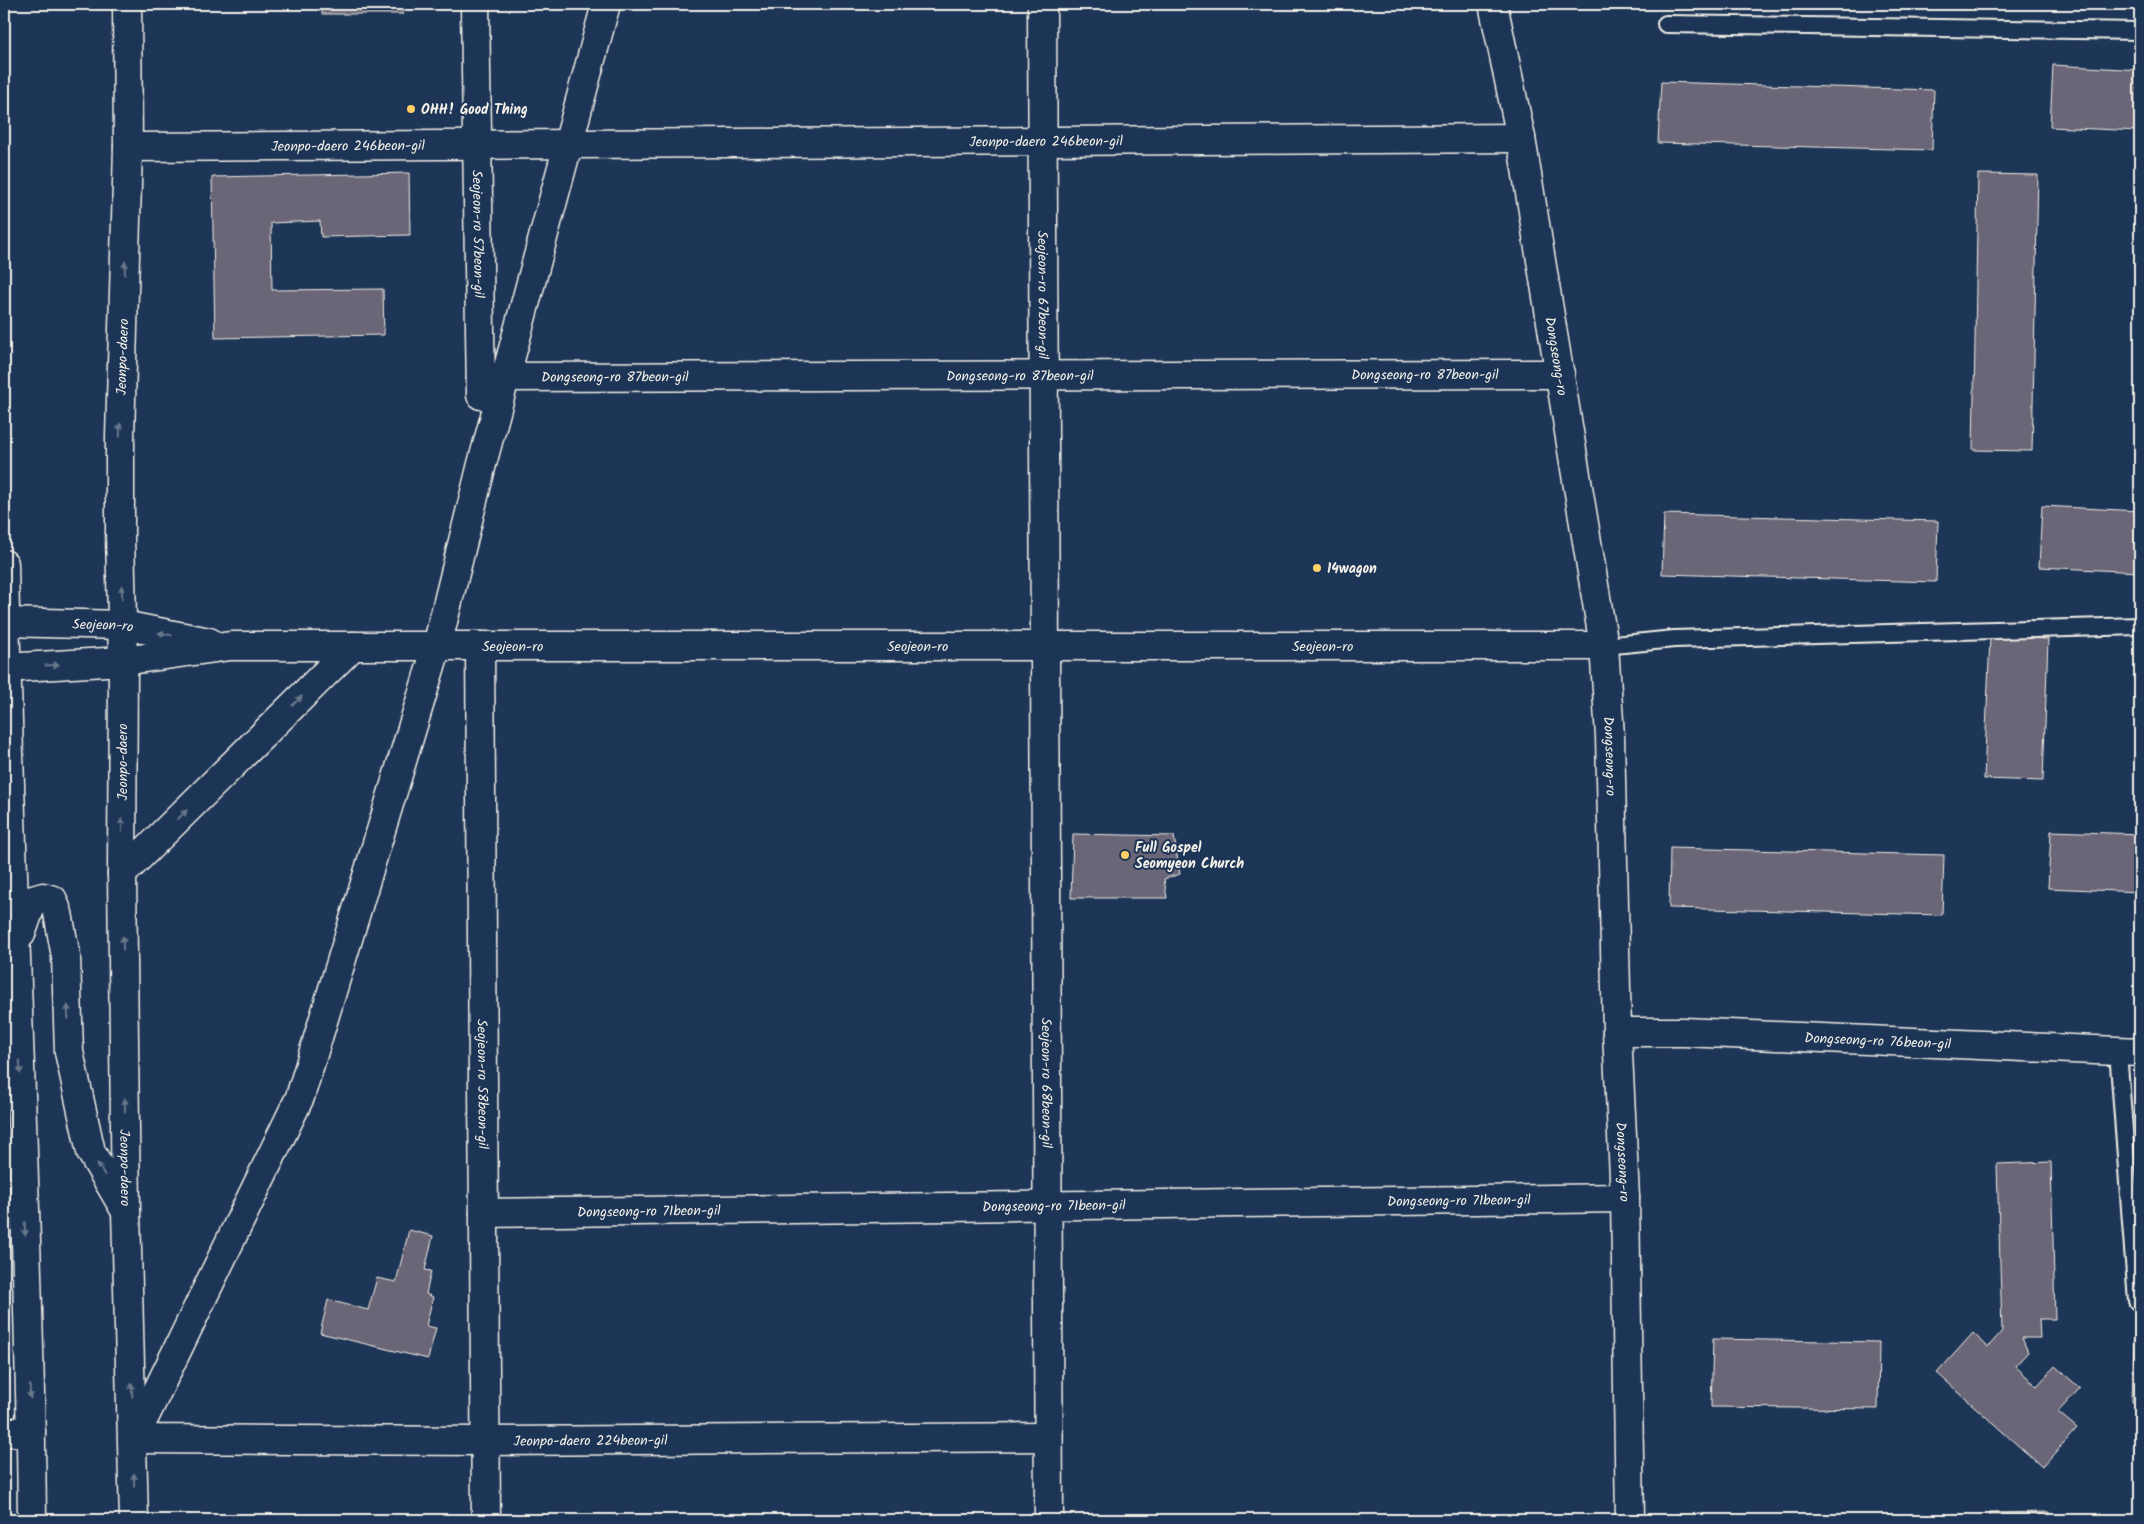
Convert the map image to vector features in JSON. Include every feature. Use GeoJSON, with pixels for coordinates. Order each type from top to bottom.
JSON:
{"type":"FeatureCollection","features":[{"type":"Feature","properties":{"kind":"street","name":"Jeonpo-daero"},"geometry":{"type":"LineString","coordinates":[[127,4],[128,147],[120,437],[123,626],[122,874],[126,1211],[134,1439],[134,1520]]}},
{"type":"Feature","properties":{"kind":"street","name":"Seojeon-ro 57beon-gil"},"geometry":{"type":"LineString","coordinates":[[134,1439],[300,1096],[437,646],[482,464],[494,377],[477,144],[475,4]]}},
{"type":"Feature","properties":{"kind":"street"},"geometry":{"type":"LineString","coordinates":[[494,377],[569,144],[606,4]]}},
{"type":"Feature","properties":{"kind":"street","name":"Seojeon-ro 67beon-gil"},"geometry":{"type":"LineString","coordinates":[[1042,4],[1046,646]]}},
{"type":"Feature","properties":{"kind":"street","name":"Dongseong-ro"},"geometry":{"type":"LineString","coordinates":[[1493,4],[1521,138],[1604,646],[1610,736],[1617,1032],[1625,1198],[1630,1520]]}},
{"type":"Feature","properties":{"kind":"street","name":"Jeonpo-daero 246beon-gil"},"geometry":{"type":"LineString","coordinates":[[128,147],[1521,138]]}},
{"type":"Feature","properties":{"kind":"street","name":"Dongseong-ro 87beon-gil"},"geometry":{"type":"LineString","coordinates":[[494,377],[1560,374]]}},
{"type":"Feature","properties":{"kind":"street"},"geometry":{"type":"LineString","coordinates":[[4,564],[9,888],[16,948],[32,1520]]}},
{"type":"Feature","properties":{"kind":"street","name":"Seojeon-ro"},"geometry":{"type":"LineString","coordinates":[[4,622],[123,626],[230,646]]}},
{"type":"Feature","properties":{"kind":"street","name":"Seojeon-ro"},"geometry":{"type":"LineString","coordinates":[[5,668],[123,661],[230,646],[1604,646]]}},
{"type":"Feature","properties":{"kind":"street"},"geometry":{"type":"LineString","coordinates":[[122,874],[353,646]]}},
{"type":"Feature","properties":{"kind":"street","name":"Seojeon-ro 58beon-gil"},"geometry":{"type":"LineString","coordinates":[[480,646],[486,1520]]}},
{"type":"Feature","properties":{"kind":"street","name":"Seojeon-ro 68beon-gil"},"geometry":{"type":"LineString","coordinates":[[1046,646],[1049,1520]]}},
{"type":"Feature","properties":{"kind":"street"},"geometry":{"type":"LineString","coordinates":[[16,948],[33,900],[43,897],[53,900],[58,913],[66,957],[69,1052],[91,1152],[126,1211]]}},
{"type":"Feature","properties":{"kind":"street","name":"Dongseong-ro 76beon-gil"},"geometry":{"type":"LineString","coordinates":[[1617,1032],[1684,1032],[2129,1051]]}},
{"type":"Feature","properties":{"kind":"street","name":"Dongseong-ro 71beon-gil"},"geometry":{"type":"LineString","coordinates":[[484,1213],[1625,1198]]}},
{"type":"Feature","properties":{"kind":"street"},"geometry":{"type":"LineString","coordinates":[[4,1432],[31,1432]]}},
{"type":"Feature","properties":{"kind":"street","name":"Jeonpo-daero 224beon-gil"},"geometry":{"type":"LineString","coordinates":[[134,1439],[485,1441],[1048,1437]]}},
{"type":"Feature","properties":{"kind":"lane"},"geometry":{"type":"LineString","coordinates":[[1666,24],[2140,31]]}},
{"type":"Feature","properties":{"kind":"lane"},"geometry":{"type":"LineString","coordinates":[[1604,646],[1674,639],[2140,626]]}},
{"type":"Feature","properties":{"kind":"lane"},"geometry":{"type":"LineString","coordinates":[[2129,1051],[2137,1301],[2140,1301]]}},
{"type":"Feature","properties":{"kind":"building"},"geometry":{"type":"Polygon","coordinates":[[[322,4],[403,4],[403,14],[322,14],[322,4]]]}},
{"type":"Feature","properties":{"kind":"building"},"geometry":{"type":"Polygon","coordinates":[[[2053,65],[2140,70],[2140,131],[2050,127],[2053,65]]]}},
{"type":"Feature","properties":{"kind":"building"},"geometry":{"type":"Polygon","coordinates":[[[1661,82],[1934,90],[1932,150],[1658,143],[1661,82]]]}},
{"type":"Feature","properties":{"kind":"building"},"geometry":{"type":"Polygon","coordinates":[[[409,173],[410,235],[321,237],[320,221],[271,223],[272,290],[383,289],[384,335],[215,338],[212,177],[409,173]]]}},
{"type":"Feature","properties":{"kind":"building"},"geometry":{"type":"Polygon","coordinates":[[[1978,174],[2038,175],[2032,451],[1973,450],[1978,174]]]}},
{"type":"Feature","properties":{"kind":"building"},"geometry":{"type":"Polygon","coordinates":[[[2042,506],[2140,511],[2140,572],[2039,567],[2042,506]]]}},
{"type":"Feature","properties":{"kind":"building"},"geometry":{"type":"Polygon","coordinates":[[[1664,514],[1938,521],[1936,582],[1662,574],[1664,514]]]}},
{"type":"Feature","properties":{"kind":"building"},"geometry":{"type":"Polygon","coordinates":[[[1990,637],[2048,639],[2043,781],[1984,779],[1990,637]]]}},
{"type":"Feature","properties":{"kind":"building"},"geometry":{"type":"Polygon","coordinates":[[[2051,831],[2140,834],[2140,892],[2048,888],[2051,831]]]}},
{"type":"Feature","properties":{"kind":"building","name":"Full Gospel Seomyeon Church"},"geometry":{"type":"Polygon","coordinates":[[[1073,834],[1174,836],[1180,874],[1164,879],[1167,898],[1071,898],[1073,834]]]}},
{"type":"Feature","properties":{"kind":"building"},"geometry":{"type":"Polygon","coordinates":[[[1670,848],[1944,855],[1942,915],[1669,908],[1670,848]]]}},
{"type":"Feature","properties":{"kind":"building"},"geometry":{"type":"Polygon","coordinates":[[[2051,1162],[2055,1319],[2039,1319],[2040,1338],[2022,1338],[2028,1352],[2015,1366],[2037,1386],[2055,1366],[2080,1388],[2058,1412],[2077,1428],[2042,1467],[1937,1373],[1973,1333],[1988,1347],[2002,1331],[1997,1164],[2051,1162]]]}},
{"type":"Feature","properties":{"kind":"building"},"geometry":{"type":"Polygon","coordinates":[[[409,1230],[433,1236],[425,1270],[431,1271],[426,1294],[433,1297],[426,1326],[436,1328],[428,1359],[320,1333],[328,1300],[368,1310],[377,1278],[396,1282],[409,1230]]]}},
{"type":"Feature","properties":{"kind":"building"},"geometry":{"type":"Polygon","coordinates":[[[2134,1335],[2140,1335],[2140,1403],[2132,1402],[2134,1335]]]}},
{"type":"Feature","properties":{"kind":"building"},"geometry":{"type":"Polygon","coordinates":[[[1713,1339],[1879,1342],[1878,1409],[1711,1407],[1713,1339]]]}},
{"type":"Feature","properties":{"kind":"building"},"geometry":{"type":"Polygon","coordinates":[[[2050,1512],[2050,1520],[1989,1520],[1989,1513],[2050,1512]]]}},
{"type":"Feature","properties":{"kind":"place","name":"OHH! Good Thing"},"geometry":{"type":"Point","coordinates":[411,109]}},
{"type":"Feature","properties":{"kind":"place","name":"14wagon"},"geometry":{"type":"Point","coordinates":[1317,568]}},
{"type":"Feature","properties":{"kind":"place","name":"Full Gospel Seomyeon Church"},"geometry":{"type":"Point","coordinates":[1125,855]}}]}
